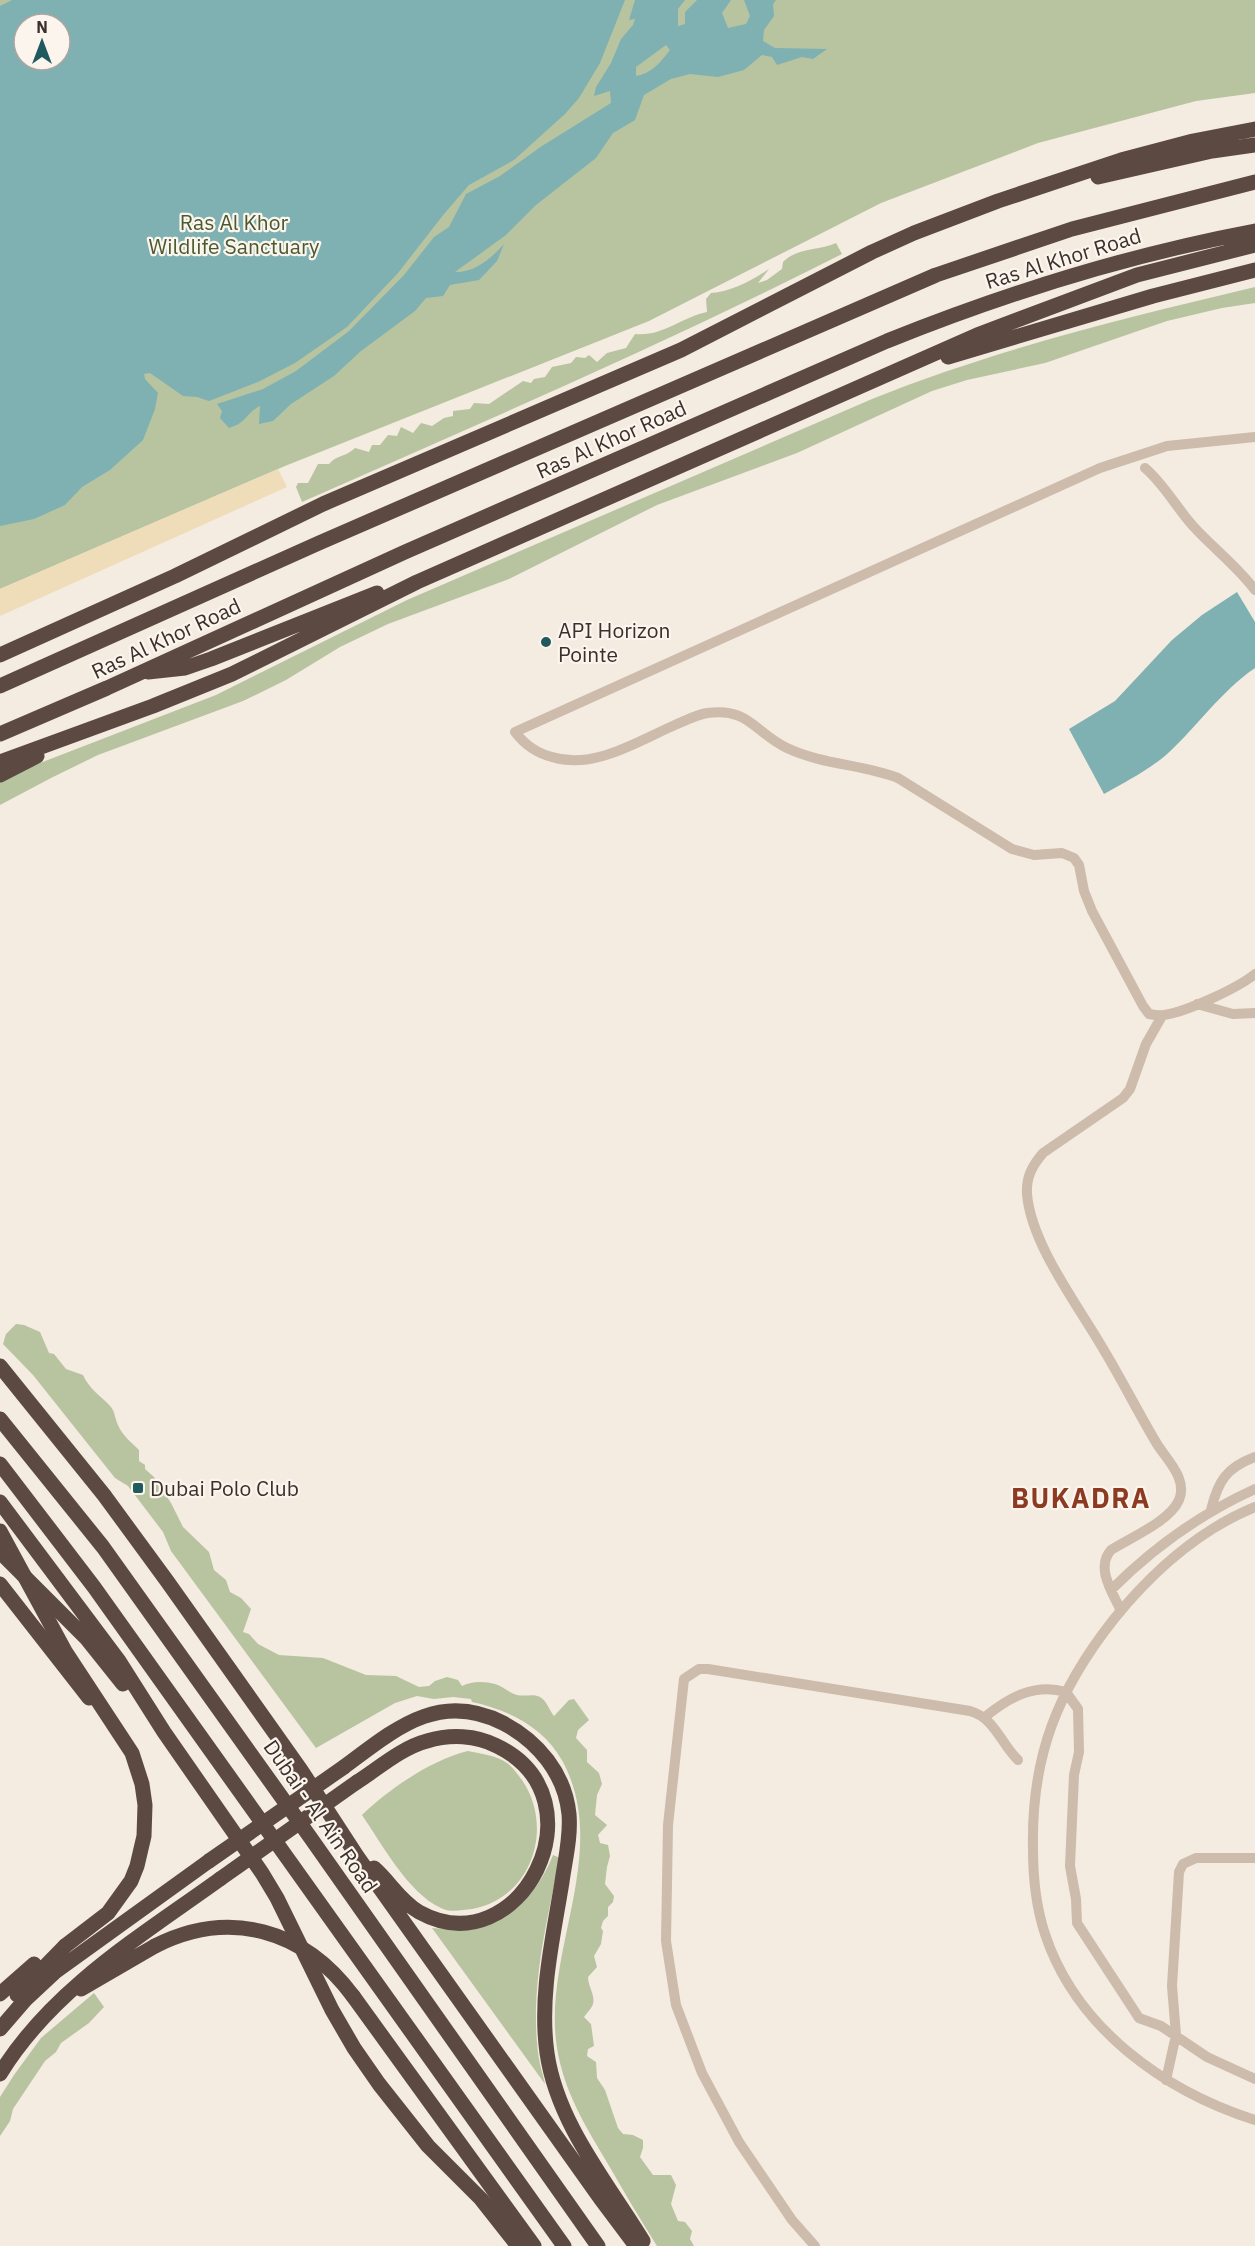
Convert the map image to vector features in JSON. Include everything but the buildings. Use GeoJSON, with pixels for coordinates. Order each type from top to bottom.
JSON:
{"type":"FeatureCollection","features":[{"type":"Feature","properties":{"kind":"highway"},"geometry":{"type":"LineString","coordinates":[[0,655],[175,576],[323,504],[672,354],[893,242],[967,212],[1120,160],[1193,141],[1255,129]]}},
{"type":"Feature","properties":{"kind":"highway"},"geometry":{"type":"LineString","coordinates":[[1045,186],[1255,145]]}},
{"type":"Feature","properties":{"kind":"highway","name":"Ras Al Khor Road"},"geometry":{"type":"LineString","coordinates":[[0,686],[319,543],[936,275],[1082,226],[1255,182]]}},
{"type":"Feature","properties":{"kind":"highway","name":"Ras Al Khor Road"},"geometry":{"type":"LineString","coordinates":[[0,734],[45,716],[426,542],[887,341],[1028,288],[1181,245],[1255,231]]}},
{"type":"Feature","properties":{"kind":"highway"},"geometry":{"type":"LineString","coordinates":[[0,762],[153,706],[232,674],[417,582],[995,328],[1117,282],[1167,266],[1255,245]]}},
{"type":"Feature","properties":{"kind":"highway"},"geometry":{"type":"LineString","coordinates":[[868,382],[1153,296],[1252,272]]}},
{"type":"Feature","properties":{"kind":"highway"},"geometry":{"type":"LineString","coordinates":[[0,645],[129,589],[175,576]]}},
{"type":"Feature","properties":{"kind":"highway"},"geometry":{"type":"LineString","coordinates":[[139,672],[174,670],[211,659],[355,601],[417,582]]}},
{"type":"Feature","properties":{"kind":"highway"},"geometry":{"type":"LineString","coordinates":[[0,775],[33,759],[60,739]]}},
{"type":"Feature","properties":{"kind":"highway"},"geometry":{"type":"LineString","coordinates":[[0,1366],[104,1495],[167,1581],[301,1770],[357,1856],[586,2180],[636,2246]]}},
{"type":"Feature","properties":{"kind":"highway","name":"Dubai - Al Ain Road"},"geometry":{"type":"LineString","coordinates":[[0,1419],[117,1566],[598,2246]]}},
{"type":"Feature","properties":{"kind":"highway"},"geometry":{"type":"LineString","coordinates":[[0,1464],[94,1587],[564,2246]]}},
{"type":"Feature","properties":{"kind":"highway"},"geometry":{"type":"LineString","coordinates":[[0,1502],[119,1661],[164,1732],[277,1898],[332,2010],[354,2048],[379,2084],[428,2146],[481,2199],[518,2246]]}},
{"type":"Feature","properties":{"kind":"highway"},"geometry":{"type":"LineString","coordinates":[[0,1531],[65,1651],[132,1753],[142,1784],[145,1820],[141,1851],[131,1881],[117,1903],[99,1922],[40,1960],[0,1994]]}},
{"type":"Feature","properties":{"kind":"highway"},"geometry":{"type":"LineString","coordinates":[[0,1552],[87,1639],[142,1709],[164,1732]]}},
{"type":"Feature","properties":{"kind":"highway"},"geometry":{"type":"LineString","coordinates":[[0,1584],[98,1710],[115,1728]]}},
{"type":"Feature","properties":{"kind":"highway"},"geometry":{"type":"LineString","coordinates":[[0,2029],[25,2000],[55,1972],[405,1723],[420,1716],[453,1712],[486,1716],[516,1730],[543,1754],[553,1767],[566,1797],[570,1829],[545,1999],[547,2053],[552,2077],[569,2121],[646,2246]]}},
{"type":"Feature","properties":{"kind":"highway"},"geometry":{"type":"LineString","coordinates":[[0,2074],[25,2038],[90,1972],[401,1753],[426,1741],[453,1736],[480,1740],[504,1749],[526,1767],[540,1790],[544,1802],[548,1826],[544,1855],[530,1884],[507,1906],[469,1922],[444,1920],[420,1912],[400,1897],[374,1868],[357,1856]]}},
{"type":"Feature","properties":{"kind":"highway"},"geometry":{"type":"LineString","coordinates":[[64,1997],[155,1946],[181,1935],[206,1929],[232,1927],[269,1933],[294,1943],[317,1957],[337,1976],[353,1996],[534,2246]]}},
{"type":"Feature","properties":{"kind":"highway"},"geometry":{"type":"LineString","coordinates":[[0,2015],[24,1986],[65,1946]]}},
{"type":"Feature","properties":{"kind":"street"},"geometry":{"type":"LineString","coordinates":[[1255,437],[1167,446],[1100,468],[515,732],[528,747],[538,753],[560,759],[582,761],[606,755],[697,715],[727,713],[748,719],[766,735],[796,752],[824,761],[878,771],[898,778],[1012,849],[1034,855],[1062,853],[1074,858],[1079,865],[1084,891],[1092,911],[1149,1014],[1162,1016],[1197,1004],[1236,987],[1255,974]]}},
{"type":"Feature","properties":{"kind":"street"},"geometry":{"type":"LineString","coordinates":[[1145,468],[1159,481],[1195,528],[1255,590]]}},
{"type":"Feature","properties":{"kind":"street"},"geometry":{"type":"LineString","coordinates":[[1197,1004],[1233,1014],[1255,1013]]}},
{"type":"Feature","properties":{"kind":"street"},"geometry":{"type":"LineString","coordinates":[[1121,1611],[1104,1571],[1106,1556],[1111,1550],[1168,1515],[1179,1500],[1182,1487],[1179,1477],[1048,1255],[1031,1213],[1027,1185],[1034,1164],[1043,1153],[1123,1098],[1130,1089],[1146,1044],[1162,1016]]}},
{"type":"Feature","properties":{"kind":"street"},"geometry":{"type":"LineString","coordinates":[[1211,1510],[1217,1489],[1225,1475],[1236,1466],[1255,1457]]}},
{"type":"Feature","properties":{"kind":"street"},"geometry":{"type":"LineString","coordinates":[[1112,1589],[1148,1555],[1211,1510],[1255,1489]]}},
{"type":"Feature","properties":{"kind":"street"},"geometry":{"type":"LineString","coordinates":[[1255,1507],[1232,1517],[1204,1534],[1157,1573],[1121,1611],[1090,1652],[1066,1692],[1048,1732],[1036,1780],[1033,1856],[1034,1883],[1040,1917],[1059,1968],[1090,2015],[1116,2042],[1166,2080],[1202,2099],[1255,2120]]}},
{"type":"Feature","properties":{"kind":"street"},"geometry":{"type":"LineString","coordinates":[[815,2246],[792,2220],[734,2133],[702,2073],[676,2005],[666,1941],[668,1825],[684,1679],[699,1669],[708,1669],[970,1711],[985,1717],[1009,1752],[1018,1760]]}},
{"type":"Feature","properties":{"kind":"street"},"geometry":{"type":"LineString","coordinates":[[985,1717],[1008,1701],[1033,1690],[1052,1688],[1066,1692],[1078,1709],[1079,1752],[1074,1775],[1070,1866],[1076,1899],[1077,1923],[1139,2018],[1161,2026],[1207,2057],[1255,2079]]}},
{"type":"Feature","properties":{"kind":"street"},"geometry":{"type":"LineString","coordinates":[[1166,2080],[1176,2035],[1172,1986],[1179,1872],[1184,1864],[1196,1858],[1255,1858]]}},
{"type":"Feature","properties":{"kind":"green space","name":"Ras Al Khor Wildlife Sanctuary"},"geometry":{"type":"Polygon","coordinates":[[[0,0],[1255,0],[1255,93],[1196,101],[1038,143],[881,203],[649,321],[285,466],[0,589],[0,0]]]}},
{"type":"Feature","properties":{"kind":"green space"},"geometry":{"type":"Polygon","coordinates":[[[836,243],[842,254],[775,287],[574,382],[302,502],[296,487],[298,483],[308,483],[318,464],[329,464],[355,448],[369,452],[372,445],[380,445],[388,435],[397,436],[401,427],[413,433],[421,423],[432,426],[444,418],[453,416],[453,411],[470,409],[474,403],[489,404],[523,381],[531,383],[534,379],[545,377],[552,367],[571,363],[576,357],[585,358],[589,355],[597,362],[607,353],[626,348],[635,334],[654,333],[707,312],[706,299],[711,293],[742,285],[769,269],[758,283],[767,280],[782,269],[783,262],[789,257],[836,243]]]}},
{"type":"Feature","properties":{"kind":"green space"},"geometry":{"type":"Polygon","coordinates":[[[1255,287],[1255,303],[1167,321],[1045,363],[967,380],[932,391],[797,453],[657,505],[509,579],[388,624],[340,647],[286,680],[243,701],[98,755],[0,805],[0,781],[22,770],[216,695],[407,600],[872,399],[1013,350],[1109,323],[1255,287]]]}},
{"type":"Feature","properties":{"kind":"green space"},"geometry":{"type":"Polygon","coordinates":[[[16,1324],[40,1332],[49,1353],[54,1354],[66,1369],[83,1375],[111,1407],[122,1432],[139,1450],[139,1461],[154,1477],[183,1527],[209,1552],[214,1570],[226,1580],[230,1592],[241,1598],[251,1609],[243,1632],[249,1634],[258,1644],[279,1655],[323,1658],[366,1675],[396,1676],[419,1687],[429,1686],[447,1677],[458,1680],[462,1686],[474,1682],[491,1683],[517,1695],[540,1697],[554,1716],[569,1700],[574,1699],[589,1720],[578,1730],[576,1738],[587,1750],[587,1762],[599,1773],[602,1784],[597,1795],[595,1815],[607,1825],[598,1835],[600,1843],[608,1845],[610,1856],[605,1884],[614,1896],[613,1902],[608,1907],[608,1916],[601,1928],[603,1931],[601,1944],[594,1956],[597,1967],[588,1977],[593,2004],[584,2017],[591,2024],[594,2046],[588,2049],[587,2056],[596,2062],[597,2078],[605,2090],[618,2128],[623,2134],[633,2135],[643,2140],[640,2157],[653,2175],[671,2175],[676,2185],[671,2204],[678,2221],[685,2222],[692,2231],[690,2239],[694,2246],[657,2246],[584,2123],[570,2094],[560,2064],[555,2012],[558,1976],[578,1868],[580,1832],[576,1797],[563,1762],[555,1750],[536,1730],[512,1715],[472,1702],[471,1699],[453,1697],[434,1699],[417,1696],[395,1703],[316,1748],[171,1551],[163,1532],[128,1486],[115,1478],[33,1375],[3,1344],[6,1334],[16,1324]]]}},
{"type":"Feature","properties":{"kind":"green space"},"geometry":{"type":"Polygon","coordinates":[[[468,1751],[503,1760],[517,1773],[532,1799],[536,1819],[536,1839],[532,1859],[522,1876],[509,1891],[492,1903],[456,1911],[441,1908],[429,1901],[407,1880],[362,1815],[385,1795],[425,1768],[468,1751]]]}},
{"type":"Feature","properties":{"kind":"green space"},"geometry":{"type":"Polygon","coordinates":[[[553,1855],[560,1858],[541,1954],[536,2003],[538,2052],[545,2084],[432,1928],[472,1927],[506,1915],[533,1891],[553,1855]]]}},
{"type":"Feature","properties":{"kind":"green space"},"geometry":{"type":"Polygon","coordinates":[[[94,1993],[104,2007],[89,2023],[61,2043],[56,2052],[45,2061],[13,2109],[10,2121],[0,2136],[0,2097],[14,2075],[41,2038],[94,1993]]]}},
{"type":"Feature","properties":{"kind":"sand"},"geometry":{"type":"Polygon","coordinates":[[[278,469],[287,487],[0,616],[0,589],[278,469]]]}},
{"type":"Feature","properties":{"kind":"water"},"geometry":{"type":"Polygon","coordinates":[[[12,0],[625,0],[600,63],[579,98],[565,114],[514,160],[469,185],[398,273],[347,327],[295,363],[258,382],[209,401],[183,396],[150,373],[144,374],[145,379],[158,393],[155,409],[143,440],[110,470],[82,487],[65,505],[34,519],[0,526],[0,6],[12,0]]]}},
{"type":"Feature","properties":{"kind":"water"},"geometry":{"type":"Polygon","coordinates":[[[635,0],[685,0],[678,9],[678,26],[685,24],[685,12],[697,0],[731,0],[722,13],[728,28],[746,24],[750,16],[744,0],[776,0],[773,4],[774,16],[764,30],[763,41],[775,48],[827,49],[813,59],[802,57],[777,65],[772,57],[762,55],[744,70],[718,77],[690,74],[671,79],[644,95],[635,120],[613,133],[596,158],[536,205],[506,235],[455,272],[469,270],[482,264],[504,244],[497,261],[479,280],[450,285],[443,296],[426,298],[415,311],[361,351],[334,376],[291,404],[273,421],[259,424],[260,406],[243,421],[229,428],[220,418],[222,411],[217,404],[263,389],[296,371],[349,331],[404,275],[434,237],[449,227],[466,194],[500,176],[542,146],[611,103],[610,91],[594,96],[596,87],[611,63],[621,39],[633,25],[635,19],[629,20],[635,0]],[[666,45],[636,67],[636,76],[651,70],[670,50],[666,45]]]}},
{"type":"Feature","properties":{"kind":"water"},"geometry":{"type":"Polygon","coordinates":[[[1237,592],[1255,622],[1255,668],[1242,677],[1166,755],[1144,771],[1104,794],[1069,729],[1115,701],[1172,640],[1202,615],[1237,592]]]}},
{"type":"Feature","properties":{"kind":"place","name":"API Horizon Pointe"},"geometry":{"type":"Point","coordinates":[546,642]}},
{"type":"Feature","properties":{"kind":"place","name":"Dubai Polo Club"},"geometry":{"type":"Point","coordinates":[138,1488]}},
{"type":"Feature","properties":{"kind":"district","name":"BUKADRA"},"geometry":{"type":"Point","coordinates":[1081,1497]}}]}
